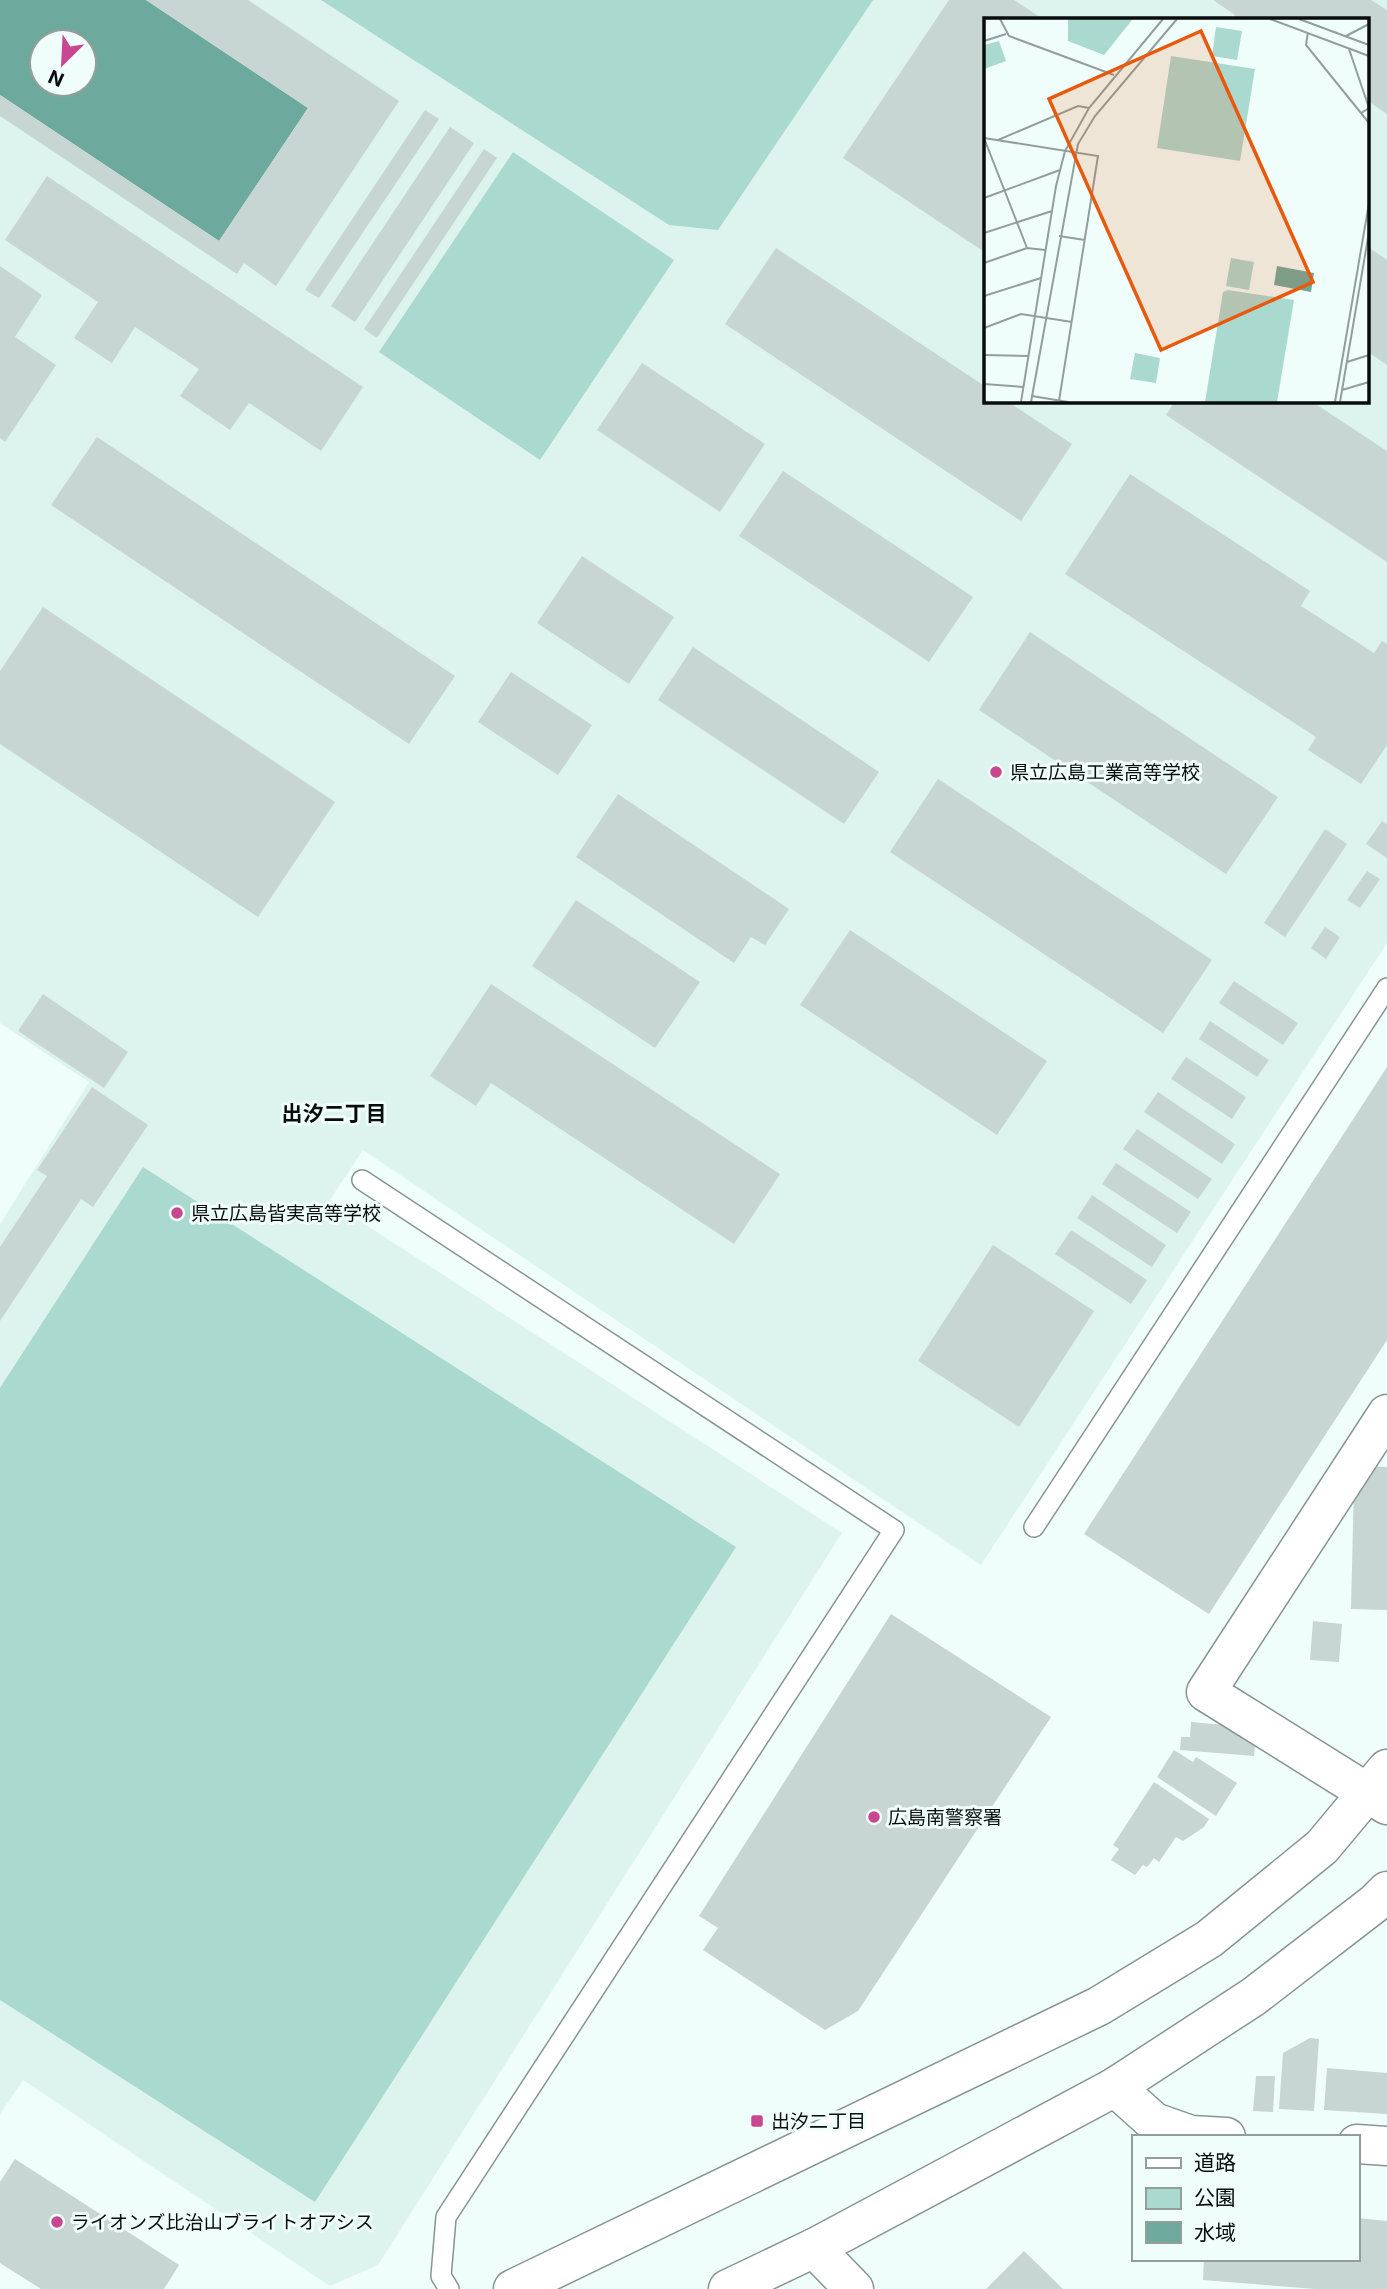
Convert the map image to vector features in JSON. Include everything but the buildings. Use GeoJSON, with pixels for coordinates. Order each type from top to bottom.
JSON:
{"type":"FeatureCollection","features":[{"type":"Feature","properties":{"kind":"street"},"geometry":{"type":"LineString","coordinates":[[513,2289],[1099,2006],[1209,1939],[1322,1847],[1381,1789],[1206,1692],[1387,1414]]}},
{"type":"Feature","properties":{"kind":"street"},"geometry":{"type":"LineString","coordinates":[[728,2289],[814,2248],[1115,2087],[1254,1997],[1387,1891]]}},
{"type":"Feature","properties":{"kind":"street"},"geometry":{"type":"LineString","coordinates":[[1115,2087],[1154,2122],[1191,2135]]}},
{"type":"Feature","properties":{"kind":"street"},"geometry":{"type":"LineString","coordinates":[[1359,2144],[1387,2146]]}},
{"type":"Feature","properties":{"kind":"street"},"geometry":{"type":"LineString","coordinates":[[814,2248],[854,2289]]}},
{"type":"Feature","properties":{"kind":"lane"},"geometry":{"type":"LineString","coordinates":[[1034,1527],[1387,988]]}},
{"type":"Feature","properties":{"kind":"lane"},"geometry":{"type":"LineString","coordinates":[[362,1180],[894,1530],[446,2217],[441,2276],[449,2289]]}},
{"type":"Feature","properties":{"kind":"shaded area"},"geometry":{"type":"Polygon","coordinates":[[[0,0],[1387,0],[1387,943],[981,1565],[363,1150],[329,1201],[842,1533],[378,2265],[330,2286],[23,2080],[0,2114],[0,1224],[89,1082],[0,1023],[0,0]]]}},
{"type":"Feature","properties":{"kind":"green space"},"geometry":{"type":"Polygon","coordinates":[[[321,0],[873,0],[718,230],[669,225],[321,0]]]}},
{"type":"Feature","properties":{"kind":"green space"},"geometry":{"type":"Polygon","coordinates":[[[513,152],[674,260],[540,460],[379,352],[513,152]]]}},
{"type":"Feature","properties":{"kind":"green space"},"geometry":{"type":"Polygon","coordinates":[[[143,1167],[736,1547],[315,2202],[0,2000],[0,1388],[143,1167]]]}},
{"type":"Feature","properties":{"kind":"water"},"geometry":{"type":"Polygon","coordinates":[[[0,0],[146,0],[308,108],[219,241],[0,95],[0,0]]]}},
{"type":"Feature","properties":{"kind":"place","name":"県立広島工業高等学校"},"geometry":{"type":"Point","coordinates":[996,772]}},
{"type":"Feature","properties":{"kind":"place","name":"県立広島皆実高等学校"},"geometry":{"type":"Point","coordinates":[177,1213]}},
{"type":"Feature","properties":{"kind":"place","name":"広島南警察署"},"geometry":{"type":"Point","coordinates":[874,1817]}},
{"type":"Feature","properties":{"kind":"place","name":"出汐二丁目"},"geometry":{"type":"Point","coordinates":[757,2121]}},
{"type":"Feature","properties":{"kind":"place","name":"ライオンズ比治山ブライトオアシス"},"geometry":{"type":"Point","coordinates":[57,2222]}},
{"type":"Feature","properties":{"kind":"district","name":"出汐二丁目"},"geometry":{"type":"Point","coordinates":[334,1113]}}]}
